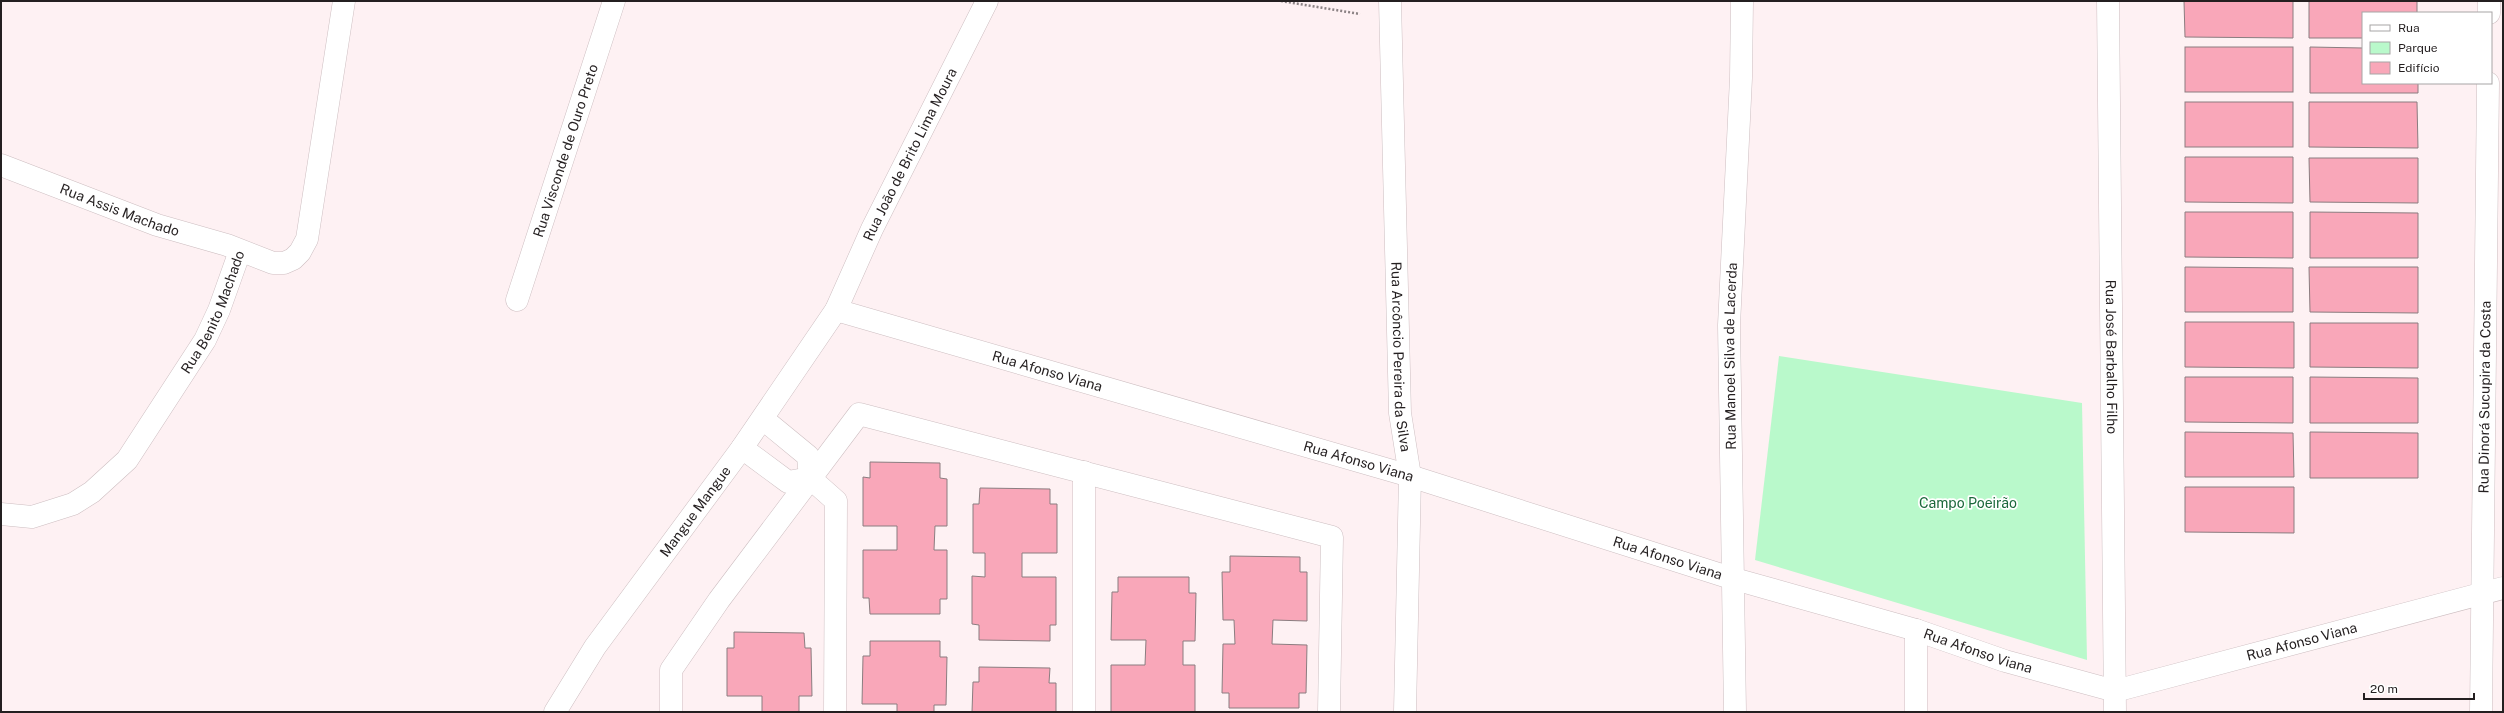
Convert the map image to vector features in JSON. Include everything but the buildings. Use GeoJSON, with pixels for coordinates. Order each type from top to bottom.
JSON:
{"type":"FeatureCollection","features":[{"type":"Feature","properties":{"kind":"street","name":"Rua Benito Machado"},"geometry":{"type":"LineString","coordinates":[[1,514],[32,517],[73,504],[92,492],[127,460],[205,340],[219,310],[240,251],[273,263],[284,263],[300,252],[307,239],[344,1]]}},
{"type":"Feature","properties":{"kind":"street","name":"Rua Visconde de Ouro Preto"},"geometry":{"type":"LineString","coordinates":[[517,300],[614,1]]}},
{"type":"Feature","properties":{"kind":"street","name":"Rua João de Brito Lima Moura"},"geometry":{"type":"LineString","coordinates":[[836,310],[872,229],[987,1]]}},
{"type":"Feature","properties":{"kind":"street","name":"Rua Manoel Silva de Lacerda"},"geometry":{"type":"LineString","coordinates":[[1735,712],[1731,578],[1729,325],[1741,78],[1742,1]]}},
{"type":"Feature","properties":{"kind":"street","name":"Rua José Barbalho Filho"},"geometry":{"type":"LineString","coordinates":[[2108,1],[2115,712]]}},
{"type":"Feature","properties":{"kind":"street"},"geometry":{"type":"LineString","coordinates":[[2489,1],[2489,12]]}},
{"type":"Feature","properties":{"kind":"street","name":"Rua Arcôncio Pereira da Silva"},"geometry":{"type":"LineString","coordinates":[[1390,10],[1400,413],[1410,476],[1405,712]]}},
{"type":"Feature","properties":{"kind":"street","name":"Rua Dinorá Sucupira da Costa"},"geometry":{"type":"LineString","coordinates":[[2481,712],[2481,594],[2488,84]]}},
{"type":"Feature","properties":{"kind":"street","name":"Rua Assis Machado"},"geometry":{"type":"LineString","coordinates":[[1,166],[157,224],[240,251]]}},
{"type":"Feature","properties":{"kind":"street","name":"Mangue Mangue"},"geometry":{"type":"LineString","coordinates":[[554,712],[595,647],[763,419],[836,310]]}},
{"type":"Feature","properties":{"kind":"street","name":"Rua Afonso Viana"},"geometry":{"type":"LineString","coordinates":[[836,310],[1410,476],[1731,578],[1916,630],[2005,661],[2115,691],[2503,588]]}},
{"type":"Feature","properties":{"kind":"street"},"geometry":{"type":"LineString","coordinates":[[671,712],[670,670],[719,600],[859,414],[1332,537],[1329,712]]}},
{"type":"Feature","properties":{"kind":"street"},"geometry":{"type":"LineString","coordinates":[[763,419],[808,456],[810,478],[836,501],[835,712]]}},
{"type":"Feature","properties":{"kind":"street"},"geometry":{"type":"LineString","coordinates":[[742,448],[788,482],[810,478]]}},
{"type":"Feature","properties":{"kind":"street"},"geometry":{"type":"LineString","coordinates":[[1084,472],[1084,712]]}},
{"type":"Feature","properties":{"kind":"street"},"geometry":{"type":"LineString","coordinates":[[1916,630],[1916,712]]}},
{"type":"Feature","properties":{"kind":"path"},"geometry":{"type":"LineString","coordinates":[[1281,1],[1390,10]]}},
{"type":"Feature","properties":{"kind":"green space","name":"Campo Poeirão"},"geometry":{"type":"Polygon","coordinates":[[[1779,356],[2082,403],[2087,660],[1755,560],[1779,356]]]}}]}
